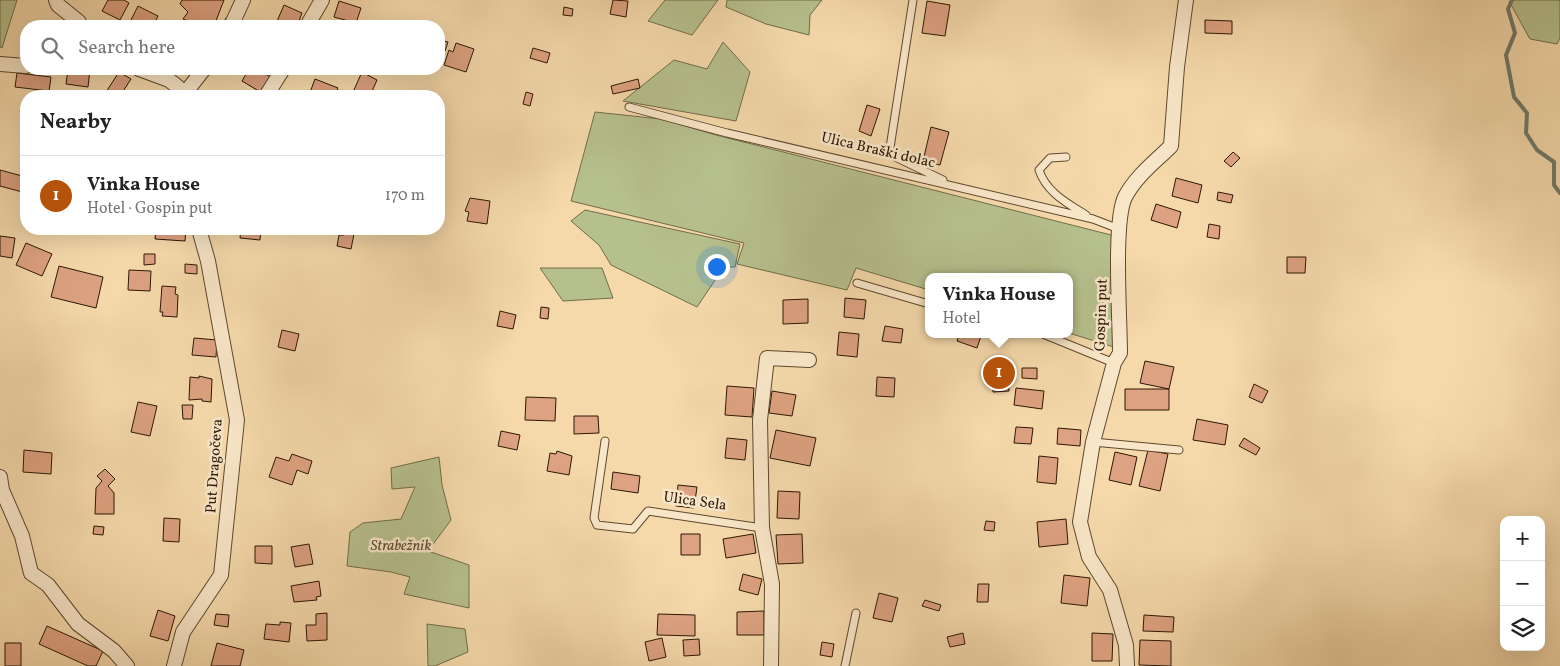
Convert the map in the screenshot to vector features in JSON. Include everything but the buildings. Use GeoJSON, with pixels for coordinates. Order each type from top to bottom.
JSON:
{"type":"FeatureCollection","features":[{"type":"Feature","properties":{"kind":"street"},"geometry":{"type":"LineString","coordinates":[[56,0],[58,5],[77,20]]}},
{"type":"Feature","properties":{"kind":"street"},"geometry":{"type":"LineString","coordinates":[[234,20],[243,0]]}},
{"type":"Feature","properties":{"kind":"street"},"geometry":{"type":"LineString","coordinates":[[310,20],[322,0]]}},
{"type":"Feature","properties":{"kind":"street","name":"Gospin put"},"geometry":{"type":"LineString","coordinates":[[1127,666],[1126,645],[1110,590],[1089,557],[1080,522],[1093,442],[1114,363],[1120,353],[1119,229],[1124,198],[1139,176],[1171,146],[1177,67],[1186,0]]}},
{"type":"Feature","properties":{"kind":"street"},"geometry":{"type":"LineString","coordinates":[[0,64],[20,66]]}},
{"type":"Feature","properties":{"kind":"street"},"geometry":{"type":"LineString","coordinates":[[155,75],[169,80],[181,90]]}},
{"type":"Feature","properties":{"kind":"street"},"geometry":{"type":"LineString","coordinates":[[186,90],[199,75]]}},
{"type":"Feature","properties":{"kind":"street"},"geometry":{"type":"LineString","coordinates":[[270,90],[279,75]]}},
{"type":"Feature","properties":{"kind":"street","name":"Put Dragočeva"},"geometry":{"type":"LineString","coordinates":[[174,666],[183,632],[222,575],[237,420],[208,261],[201,235]]}},
{"type":"Feature","properties":{"kind":"street"},"geometry":{"type":"LineString","coordinates":[[771,666],[772,584],[762,528],[760,420],[767,358],[809,360]]}},
{"type":"Feature","properties":{"kind":"street"},"geometry":{"type":"LineString","coordinates":[[0,477],[2,490],[22,536],[32,573],[48,585],[78,624],[114,651],[127,666]]}},
{"type":"Feature","properties":{"kind":"lane"},"geometry":{"type":"LineString","coordinates":[[913,0],[889,154],[955,186]]}},
{"type":"Feature","properties":{"kind":"lane","name":"Ulica Braški dolac"},"geometry":{"type":"LineString","coordinates":[[629,107],[727,133],[1093,219],[1119,229]]}},
{"type":"Feature","properties":{"kind":"lane"},"geometry":{"type":"LineString","coordinates":[[1066,157],[1050,158],[1039,170],[1042,181],[1062,201],[1093,219]]}},
{"type":"Feature","properties":{"kind":"lane"},"geometry":{"type":"LineString","coordinates":[[857,282],[925,303]]}},
{"type":"Feature","properties":{"kind":"lane"},"geometry":{"type":"LineString","coordinates":[[1053,338],[1114,363]]}},
{"type":"Feature","properties":{"kind":"lane","name":"Ulica Sela"},"geometry":{"type":"LineString","coordinates":[[605,441],[594,518],[597,525],[633,529],[648,512],[762,528]]}},
{"type":"Feature","properties":{"kind":"lane"},"geometry":{"type":"LineString","coordinates":[[1093,442],[1179,450]]}},
{"type":"Feature","properties":{"kind":"lane"},"geometry":{"type":"LineString","coordinates":[[845,666],[856,613]]}},
{"type":"Feature","properties":{"kind":"green space"},"geometry":{"type":"Polygon","coordinates":[[[0,0],[17,0],[2,48],[0,47],[0,0]]]}},
{"type":"Feature","properties":{"kind":"green space"},"geometry":{"type":"Polygon","coordinates":[[[665,0],[718,0],[692,35],[648,21],[665,0]]]}},
{"type":"Feature","properties":{"kind":"green space"},"geometry":{"type":"Polygon","coordinates":[[[727,0],[822,0],[810,15],[809,35],[766,24],[726,7],[727,0]]]}},
{"type":"Feature","properties":{"kind":"green space"},"geometry":{"type":"Polygon","coordinates":[[[1513,0],[1560,0],[1560,38],[1557,44],[1530,39],[1510,3],[1513,0]]]}},
{"type":"Feature","properties":{"kind":"green space"},"geometry":{"type":"Polygon","coordinates":[[[723,42],[750,72],[736,121],[623,101],[674,60],[707,69],[723,42]]]}},
{"type":"Feature","properties":{"kind":"green space"},"geometry":{"type":"Polygon","coordinates":[[[595,112],[661,119],[716,135],[1123,238],[1117,348],[1073,334],[1073,273],[925,273],[925,289],[856,268],[847,290],[737,264],[744,243],[571,201],[595,112]]]}},
{"type":"Feature","properties":{"kind":"green space"},"geometry":{"type":"Polygon","coordinates":[[[585,210],[740,244],[735,267],[724,267],[697,307],[611,265],[599,245],[571,221],[585,210]]]}},
{"type":"Feature","properties":{"kind":"green space"},"geometry":{"type":"Polygon","coordinates":[[[540,268],[602,268],[613,298],[563,301],[540,268]]]}},
{"type":"Feature","properties":{"kind":"green space","name":"Strabežnik"},"geometry":{"type":"Polygon","coordinates":[[[439,457],[442,485],[451,520],[428,551],[469,565],[469,608],[404,594],[410,577],[391,572],[347,566],[350,532],[363,523],[401,519],[415,487],[392,489],[391,468],[439,457]]]}},
{"type":"Feature","properties":{"kind":"green space"},"geometry":{"type":"Polygon","coordinates":[[[427,624],[465,629],[468,652],[435,666],[428,666],[427,624]]]}},
{"type":"Feature","properties":{"kind":"waterway"},"geometry":{"type":"LineString","coordinates":[[1512,0],[1508,9],[1515,33],[1506,55],[1514,97],[1527,113],[1526,133],[1537,150],[1554,162],[1554,185],[1560,193]]}},
{"type":"Feature","properties":{"kind":"place","name":"Vinka House"},"geometry":{"type":"Point","coordinates":[999,373]}}]}
